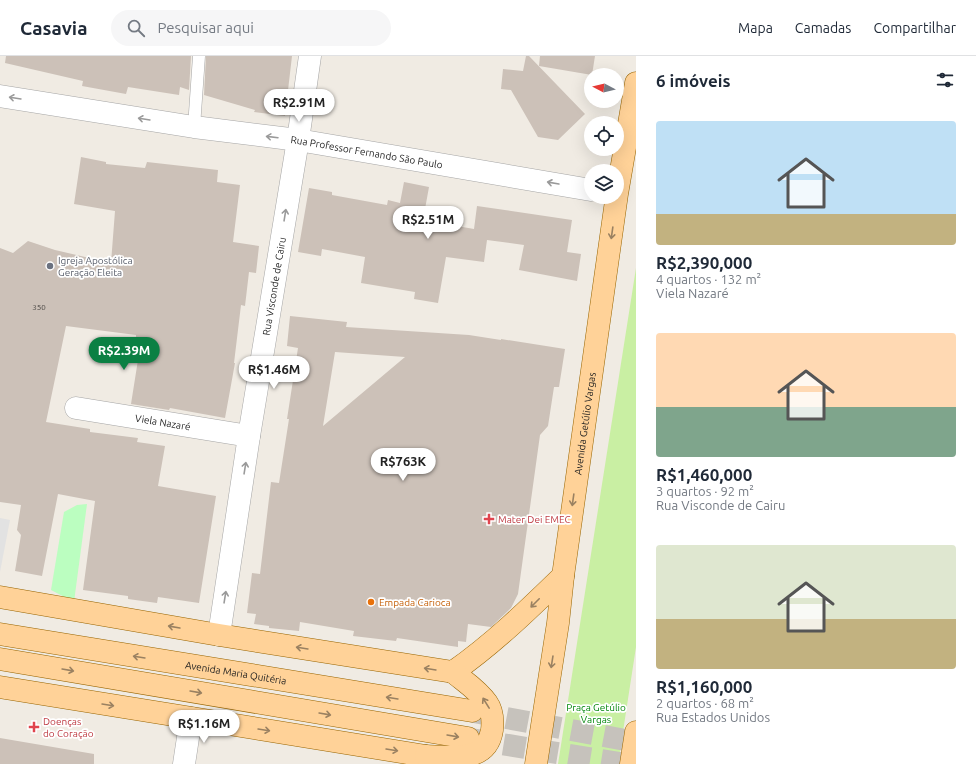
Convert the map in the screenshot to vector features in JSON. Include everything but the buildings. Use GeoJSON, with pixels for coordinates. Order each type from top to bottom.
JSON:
{"type":"FeatureCollection","features":[{"type":"Feature","properties":{"kind":"main road","name":"Avenida Getúlio Vargas"},"geometry":{"type":"LineString","coordinates":[[622,164],[636,83]]}},
{"type":"Feature","properties":{"kind":"main road","name":"Avenida Getúlio Vargas"},"geometry":{"type":"LineString","coordinates":[[536,764],[558,623],[563,576],[616,204]]}},
{"type":"Feature","properties":{"kind":"main road"},"geometry":{"type":"LineString","coordinates":[[453,672],[495,639],[563,576]]}},
{"type":"Feature","properties":{"kind":"main road"},"geometry":{"type":"LineString","coordinates":[[0,597],[219,635],[453,672],[479,693],[489,704],[492,716],[492,728],[490,738],[481,751],[471,755],[429,760],[191,718],[0,687]]}},
{"type":"Feature","properties":{"kind":"main road","name":"Avenida Maria Quitéria"},"geometry":{"type":"LineString","coordinates":[[0,634],[472,711]]}},
{"type":"Feature","properties":{"kind":"main road"},"geometry":{"type":"LineString","coordinates":[[0,659],[468,738]]}},
{"type":"Feature","properties":{"kind":"main road"},"geometry":{"type":"LineString","coordinates":[[631,764],[636,732]]}},
{"type":"Feature","properties":{"kind":"street","name":"Rua Visconde de Cairu"},"geometry":{"type":"LineString","coordinates":[[219,635],[310,56]]}},
{"type":"Feature","properties":{"kind":"street","name":"Rua Professor Fernando São Paulo"},"geometry":{"type":"LineString","coordinates":[[0,96],[194,127],[298,140],[584,189]]}},
{"type":"Feature","properties":{"kind":"street","name":"Viela Nazaré"},"geometry":{"type":"LineString","coordinates":[[76,408],[250,436]]}},
{"type":"Feature","properties":{"kind":"street"},"geometry":{"type":"LineString","coordinates":[[184,764],[191,718]]}},
{"type":"Feature","properties":{"kind":"lane"},"geometry":{"type":"LineString","coordinates":[[194,127],[199,56]]}},
{"type":"Feature","properties":{"kind":"green space","name":"Praça Getúlio Vargas"},"geometry":{"type":"Polygon","coordinates":[[[636,268],[636,647],[618,764],[558,764],[636,268]]]}},
{"type":"Feature","properties":{"kind":"green space"},"geometry":{"type":"Polygon","coordinates":[[[87,504],[74,602],[51,590],[64,512],[77,505],[87,504]]]}},
{"type":"Feature","properties":{"kind":"shaded area"},"geometry":{"type":"Polygon","coordinates":[[[0,518],[10,520],[0,572],[0,518]]]}},
{"type":"Feature","properties":{"kind":"tunnel"},"geometry":{"type":"LineString","coordinates":[[474,712],[636,742]]}},
{"type":"Feature","properties":{"kind":"tunnel"},"geometry":{"type":"LineString","coordinates":[[471,739],[625,764]]}},
{"type":"Feature","properties":{"kind":"place","name":"Igreja Apostólica Geração Eleita"},"geometry":{"type":"Point","coordinates":[50,266]}},
{"type":"Feature","properties":{"kind":"place","name":"Mater Dei EMEC"},"geometry":{"type":"Point","coordinates":[489,519]}},
{"type":"Feature","properties":{"kind":"place","name":"Empada Carioca"},"geometry":{"type":"Point","coordinates":[371,602]}},
{"type":"Feature","properties":{"kind":"place","name":"Doenças do Coração"},"geometry":{"type":"Point","coordinates":[34,727]}}]}
